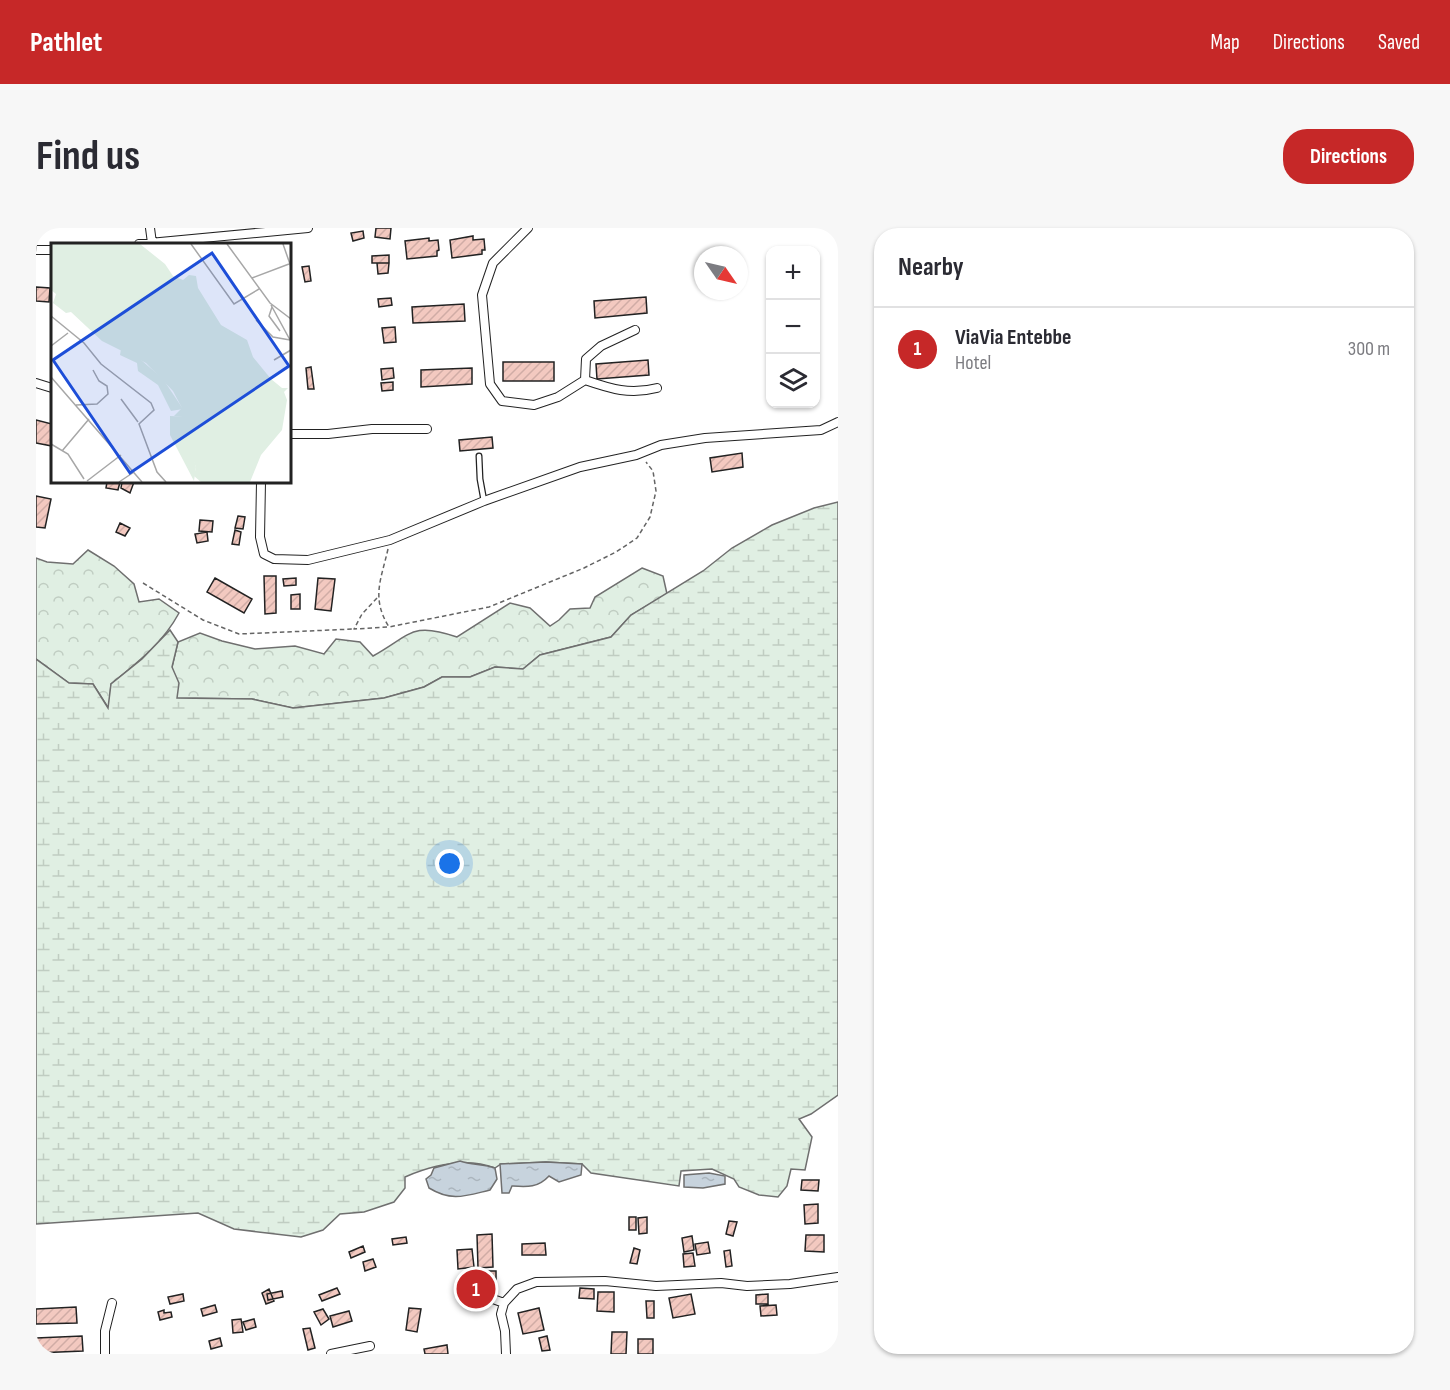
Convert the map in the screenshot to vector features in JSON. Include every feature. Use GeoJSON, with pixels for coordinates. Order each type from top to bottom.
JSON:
{"type":"FeatureCollection","features":[{"type":"Feature","properties":{"kind":"street"},"geometry":{"type":"LineString","coordinates":[[150,228],[152,243],[308,228]]}},
{"type":"Feature","properties":{"kind":"street"},"geometry":{"type":"LineString","coordinates":[[528,228],[493,263],[482,295],[490,384],[502,401],[534,405],[558,397],[585,380]]}},
{"type":"Feature","properties":{"kind":"street"},"geometry":{"type":"LineString","coordinates":[[585,380],[586,359],[601,346],[635,330]]}},
{"type":"Feature","properties":{"kind":"street"},"geometry":{"type":"LineString","coordinates":[[585,380],[613,390],[643,392],[657,387]]}},
{"type":"Feature","properties":{"kind":"street"},"geometry":{"type":"LineString","coordinates":[[36,383],[51,388]]}},
{"type":"Feature","properties":{"kind":"street"},"geometry":{"type":"LineString","coordinates":[[261,483],[260,537],[264,554],[274,559],[308,560],[390,540],[484,501],[580,467],[636,454],[661,445],[705,438],[821,429],[838,422]]}},
{"type":"Feature","properties":{"kind":"street"},"geometry":{"type":"LineString","coordinates":[[291,434],[328,434],[372,429],[427,429]]}},
{"type":"Feature","properties":{"kind":"street"},"geometry":{"type":"LineString","coordinates":[[506,1354],[505,1331],[501,1314],[504,1303],[517,1289],[536,1282],[604,1281],[656,1286],[721,1283],[747,1286],[790,1284],[838,1276]]}},
{"type":"Feature","properties":{"kind":"street"},"geometry":{"type":"LineString","coordinates":[[479,1294],[504,1303]]}},
{"type":"Feature","properties":{"kind":"street"},"geometry":{"type":"LineString","coordinates":[[105,1354],[105,1331],[112,1303]]}},
{"type":"Feature","properties":{"kind":"street"},"geometry":{"type":"LineString","coordinates":[[331,1354],[370,1346]]}},
{"type":"Feature","properties":{"kind":"lane"},"geometry":{"type":"LineString","coordinates":[[479,456],[484,501]]}},
{"type":"Feature","properties":{"kind":"path"},"geometry":{"type":"LineString","coordinates":[[143,583],[203,621],[239,634],[389,627],[489,607],[584,568],[616,552],[637,538],[650,517],[656,491],[652,471],[643,458],[636,454]]}},
{"type":"Feature","properties":{"kind":"path"},"geometry":{"type":"LineString","coordinates":[[389,627],[382,615],[377,597],[390,540]]}},
{"type":"Feature","properties":{"kind":"path"},"geometry":{"type":"LineString","coordinates":[[354,629],[362,614],[377,597]]}},
{"type":"Feature","properties":{"kind":"green space"},"geometry":{"type":"Polygon","coordinates":[[[838,502],[838,1095],[811,1114],[799,1119],[812,1137],[805,1170],[791,1169],[787,1186],[778,1197],[759,1195],[739,1187],[734,1179],[712,1169],[681,1171],[679,1186],[591,1173],[582,1164],[546,1162],[501,1164],[495,1168],[461,1163],[438,1166],[405,1177],[405,1188],[394,1202],[364,1212],[340,1214],[323,1230],[301,1237],[234,1229],[198,1213],[36,1224],[36,659],[69,683],[93,684],[108,708],[111,684],[142,659],[170,630],[178,642],[172,667],[179,683],[177,698],[252,699],[293,708],[384,698],[424,687],[442,677],[470,677],[495,667],[523,669],[540,655],[611,637],[631,615],[703,571],[732,548],[772,525],[814,508],[838,502]]]}},
{"type":"Feature","properties":{"kind":"green space"},"geometry":{"type":"Polygon","coordinates":[[[88,550],[114,566],[134,584],[139,602],[159,599],[179,613],[157,643],[111,684],[109,709],[93,684],[69,683],[36,659],[36,558],[47,562],[73,564],[88,550]]]}},
{"type":"Feature","properties":{"kind":"green space"},"geometry":{"type":"Polygon","coordinates":[[[642,568],[663,576],[667,594],[631,615],[611,637],[540,655],[523,669],[495,667],[470,677],[442,677],[424,687],[384,698],[293,708],[252,699],[176,698],[172,667],[178,642],[200,633],[255,649],[295,646],[324,654],[336,639],[360,642],[373,656],[420,630],[442,632],[457,637],[510,603],[530,608],[550,626],[570,609],[590,608],[595,597],[642,568]]]}},
{"type":"Feature","properties":{"kind":"water"},"geometry":{"type":"Polygon","coordinates":[[[460,1161],[495,1168],[497,1179],[490,1190],[459,1197],[445,1195],[429,1188],[426,1179],[434,1168],[460,1161]]]}},
{"type":"Feature","properties":{"kind":"water"},"geometry":{"type":"Polygon","coordinates":[[[546,1162],[582,1164],[581,1175],[559,1182],[549,1176],[536,1185],[512,1186],[509,1193],[502,1193],[500,1164],[546,1162]]]}},
{"type":"Feature","properties":{"kind":"water"},"geometry":{"type":"Polygon","coordinates":[[[709,1173],[725,1176],[725,1184],[703,1188],[684,1187],[684,1175],[709,1173]]]}},
{"type":"Feature","properties":{"kind":"building"},"geometry":{"type":"Polygon","coordinates":[[[376,228],[391,228],[390,239],[375,237],[376,228]]]}},
{"type":"Feature","properties":{"kind":"building"},"geometry":{"type":"Polygon","coordinates":[[[363,231],[364,238],[353,241],[351,233],[363,231]]]}},
{"type":"Feature","properties":{"kind":"building"},"geometry":{"type":"Polygon","coordinates":[[[473,236],[473,240],[484,239],[485,250],[482,250],[482,254],[452,258],[450,240],[473,236]]]}},
{"type":"Feature","properties":{"kind":"building"},"geometry":{"type":"Polygon","coordinates":[[[429,238],[429,241],[438,240],[437,256],[407,259],[405,241],[429,238]]]}},
{"type":"Feature","properties":{"kind":"building"},"geometry":{"type":"Polygon","coordinates":[[[389,255],[389,263],[372,263],[372,256],[389,255]]]}},
{"type":"Feature","properties":{"kind":"building"},"geometry":{"type":"Polygon","coordinates":[[[377,263],[389,263],[388,273],[378,274],[377,263]]]}},
{"type":"Feature","properties":{"kind":"building"},"geometry":{"type":"Polygon","coordinates":[[[309,266],[311,281],[305,282],[302,267],[309,266]]]}},
{"type":"Feature","properties":{"kind":"building"},"geometry":{"type":"Polygon","coordinates":[[[36,287],[50,288],[49,302],[36,301],[36,287]]]}},
{"type":"Feature","properties":{"kind":"building"},"geometry":{"type":"Polygon","coordinates":[[[646,297],[647,313],[595,318],[594,301],[646,297]]]}},
{"type":"Feature","properties":{"kind":"building"},"geometry":{"type":"Polygon","coordinates":[[[391,298],[392,305],[379,307],[378,299],[391,298]]]}},
{"type":"Feature","properties":{"kind":"building"},"geometry":{"type":"Polygon","coordinates":[[[464,304],[465,321],[413,323],[412,307],[464,304]]]}},
{"type":"Feature","properties":{"kind":"building"},"geometry":{"type":"Polygon","coordinates":[[[395,327],[396,342],[384,343],[382,328],[395,327]]]}},
{"type":"Feature","properties":{"kind":"building"},"geometry":{"type":"Polygon","coordinates":[[[648,360],[649,375],[597,379],[596,364],[648,360]]]}},
{"type":"Feature","properties":{"kind":"building"},"geometry":{"type":"Polygon","coordinates":[[[503,362],[554,362],[554,381],[503,381],[503,362]]]}},
{"type":"Feature","properties":{"kind":"building"},"geometry":{"type":"Polygon","coordinates":[[[311,367],[314,389],[308,389],[306,368],[311,367]]]}},
{"type":"Feature","properties":{"kind":"building"},"geometry":{"type":"Polygon","coordinates":[[[393,368],[394,378],[382,380],[381,369],[393,368]]]}},
{"type":"Feature","properties":{"kind":"building"},"geometry":{"type":"Polygon","coordinates":[[[472,368],[472,384],[421,387],[421,370],[472,368]]]}},
{"type":"Feature","properties":{"kind":"building"},"geometry":{"type":"Polygon","coordinates":[[[393,382],[393,390],[382,391],[381,383],[393,382]]]}},
{"type":"Feature","properties":{"kind":"building"},"geometry":{"type":"Polygon","coordinates":[[[36,420],[51,424],[51,446],[36,443],[36,420]]]}},
{"type":"Feature","properties":{"kind":"building"},"geometry":{"type":"Polygon","coordinates":[[[492,437],[493,448],[460,451],[459,440],[492,437]]]}},
{"type":"Feature","properties":{"kind":"building"},"geometry":{"type":"Polygon","coordinates":[[[742,453],[743,467],[712,472],[710,458],[742,453]]]}},
{"type":"Feature","properties":{"kind":"building"},"geometry":{"type":"Polygon","coordinates":[[[107,483],[120,483],[118,490],[106,488],[107,483]]]}},
{"type":"Feature","properties":{"kind":"building"},"geometry":{"type":"Polygon","coordinates":[[[122,483],[134,483],[130,493],[121,488],[122,483]]]}},
{"type":"Feature","properties":{"kind":"building"},"geometry":{"type":"Polygon","coordinates":[[[36,496],[51,499],[45,528],[36,527],[36,496]]]}},
{"type":"Feature","properties":{"kind":"building"},"geometry":{"type":"Polygon","coordinates":[[[238,516],[245,517],[243,529],[235,528],[238,516]]]}},
{"type":"Feature","properties":{"kind":"building"},"geometry":{"type":"Polygon","coordinates":[[[200,520],[213,521],[212,532],[199,531],[200,520]]]}},
{"type":"Feature","properties":{"kind":"building"},"geometry":{"type":"Polygon","coordinates":[[[120,523],[130,528],[125,536],[116,532],[120,523]]]}},
{"type":"Feature","properties":{"kind":"building"},"geometry":{"type":"Polygon","coordinates":[[[235,530],[241,532],[239,545],[232,544],[235,530]]]}},
{"type":"Feature","properties":{"kind":"building"},"geometry":{"type":"Polygon","coordinates":[[[207,532],[208,541],[197,543],[195,534],[207,532]]]}},
{"type":"Feature","properties":{"kind":"building"},"geometry":{"type":"Polygon","coordinates":[[[264,576],[276,576],[276,613],[265,614],[264,576]]]}},
{"type":"Feature","properties":{"kind":"building"},"geometry":{"type":"Polygon","coordinates":[[[215,578],[252,599],[244,613],[207,592],[215,578]]]}},
{"type":"Feature","properties":{"kind":"building"},"geometry":{"type":"Polygon","coordinates":[[[296,578],[296,585],[284,586],[283,579],[296,578]]]}},
{"type":"Feature","properties":{"kind":"building"},"geometry":{"type":"Polygon","coordinates":[[[318,578],[335,579],[331,611],[315,609],[318,578]]]}},
{"type":"Feature","properties":{"kind":"building"},"geometry":{"type":"Polygon","coordinates":[[[300,594],[300,609],[291,609],[291,595],[300,594]]]}},
{"type":"Feature","properties":{"kind":"building"},"geometry":{"type":"Polygon","coordinates":[[[802,1180],[819,1180],[818,1191],[801,1190],[802,1180]]]}},
{"type":"Feature","properties":{"kind":"building"},"geometry":{"type":"Polygon","coordinates":[[[818,1204],[818,1223],[805,1224],[804,1205],[818,1204]]]}},
{"type":"Feature","properties":{"kind":"building"},"geometry":{"type":"Polygon","coordinates":[[[629,1217],[636,1217],[636,1230],[629,1230],[629,1217]]]}},
{"type":"Feature","properties":{"kind":"building"},"geometry":{"type":"Polygon","coordinates":[[[647,1217],[647,1233],[639,1234],[638,1218],[647,1217]]]}},
{"type":"Feature","properties":{"kind":"building"},"geometry":{"type":"Polygon","coordinates":[[[729,1221],[737,1222],[733,1236],[726,1234],[729,1221]]]}},
{"type":"Feature","properties":{"kind":"building"},"geometry":{"type":"Polygon","coordinates":[[[492,1234],[493,1267],[478,1268],[477,1235],[492,1234]]]}},
{"type":"Feature","properties":{"kind":"building"},"geometry":{"type":"Polygon","coordinates":[[[806,1235],[824,1235],[824,1252],[805,1251],[806,1235]]]}},
{"type":"Feature","properties":{"kind":"building"},"geometry":{"type":"Polygon","coordinates":[[[692,1236],[694,1250],[684,1252],[682,1238],[692,1236]]]}},
{"type":"Feature","properties":{"kind":"building"},"geometry":{"type":"Polygon","coordinates":[[[406,1237],[407,1243],[393,1245],[392,1239],[406,1237]]]}},
{"type":"Feature","properties":{"kind":"building"},"geometry":{"type":"Polygon","coordinates":[[[708,1242],[710,1253],[697,1255],[695,1244],[708,1242]]]}},
{"type":"Feature","properties":{"kind":"building"},"geometry":{"type":"Polygon","coordinates":[[[545,1243],[546,1255],[522,1255],[522,1244],[545,1243]]]}},
{"type":"Feature","properties":{"kind":"building"},"geometry":{"type":"Polygon","coordinates":[[[363,1246],[365,1252],[351,1258],[349,1252],[363,1246]]]}},
{"type":"Feature","properties":{"kind":"building"},"geometry":{"type":"Polygon","coordinates":[[[634,1248],[640,1250],[637,1264],[630,1263],[634,1248]]]}},
{"type":"Feature","properties":{"kind":"building"},"geometry":{"type":"Polygon","coordinates":[[[472,1249],[474,1267],[458,1269],[457,1250],[472,1249]]]}},
{"type":"Feature","properties":{"kind":"building"},"geometry":{"type":"Polygon","coordinates":[[[730,1250],[732,1266],[726,1267],[724,1251],[730,1250]]]}},
{"type":"Feature","properties":{"kind":"building"},"geometry":{"type":"Polygon","coordinates":[[[693,1253],[695,1266],[684,1267],[683,1254],[693,1253]]]}},
{"type":"Feature","properties":{"kind":"building"},"geometry":{"type":"Polygon","coordinates":[[[373,1259],[376,1267],[365,1271],[363,1262],[373,1259]]]}},
{"type":"Feature","properties":{"kind":"building"},"geometry":{"type":"Polygon","coordinates":[[[485,1271],[496,1271],[496,1286],[486,1287],[485,1271]]]}},
{"type":"Feature","properties":{"kind":"building"},"geometry":{"type":"Polygon","coordinates":[[[337,1288],[340,1294],[322,1301],[319,1295],[337,1288]]]}},
{"type":"Feature","properties":{"kind":"building"},"geometry":{"type":"Polygon","coordinates":[[[580,1288],[594,1289],[594,1299],[579,1298],[580,1288]]]}},
{"type":"Feature","properties":{"kind":"building"},"geometry":{"type":"Polygon","coordinates":[[[269,1289],[274,1301],[266,1304],[262,1293],[269,1289]]]}},
{"type":"Feature","properties":{"kind":"building"},"geometry":{"type":"Polygon","coordinates":[[[282,1291],[283,1297],[268,1300],[267,1294],[282,1291]]]}},
{"type":"Feature","properties":{"kind":"building"},"geometry":{"type":"Polygon","coordinates":[[[598,1292],[614,1292],[614,1312],[597,1311],[598,1292]]]}},
{"type":"Feature","properties":{"kind":"building"},"geometry":{"type":"Polygon","coordinates":[[[183,1294],[184,1301],[170,1304],[168,1297],[183,1294]]]}},
{"type":"Feature","properties":{"kind":"building"},"geometry":{"type":"Polygon","coordinates":[[[691,1294],[695,1314],[673,1318],[669,1298],[691,1294]]]}},
{"type":"Feature","properties":{"kind":"building"},"geometry":{"type":"Polygon","coordinates":[[[768,1294],[768,1304],[756,1304],[756,1295],[768,1294]]]}},
{"type":"Feature","properties":{"kind":"building"},"geometry":{"type":"Polygon","coordinates":[[[646,1301],[654,1301],[654,1318],[647,1318],[646,1301]]]}},
{"type":"Feature","properties":{"kind":"building"},"geometry":{"type":"Polygon","coordinates":[[[215,1305],[217,1312],[203,1316],[201,1309],[215,1305]]]}},
{"type":"Feature","properties":{"kind":"building"},"geometry":{"type":"Polygon","coordinates":[[[776,1305],[777,1315],[761,1316],[760,1306],[776,1305]]]}},
{"type":"Feature","properties":{"kind":"building"},"geometry":{"type":"Polygon","coordinates":[[[76,1307],[77,1323],[36,1324],[36,1309],[76,1307]]]}},
{"type":"Feature","properties":{"kind":"building"},"geometry":{"type":"Polygon","coordinates":[[[409,1308],[421,1309],[417,1332],[406,1330],[409,1308]]]}},
{"type":"Feature","properties":{"kind":"building"},"geometry":{"type":"Polygon","coordinates":[[[539,1308],[544,1330],[523,1334],[518,1313],[539,1308]]]}},
{"type":"Feature","properties":{"kind":"building"},"geometry":{"type":"Polygon","coordinates":[[[323,1309],[329,1319],[321,1325],[314,1312],[323,1309]]]}},
{"type":"Feature","properties":{"kind":"building"},"geometry":{"type":"Polygon","coordinates":[[[164,1310],[164,1313],[171,1312],[172,1317],[160,1320],[158,1312],[164,1310]]]}},
{"type":"Feature","properties":{"kind":"building"},"geometry":{"type":"Polygon","coordinates":[[[349,1311],[352,1321],[333,1327],[330,1316],[349,1311]]]}},
{"type":"Feature","properties":{"kind":"building"},"geometry":{"type":"Polygon","coordinates":[[[241,1319],[243,1332],[233,1333],[232,1320],[241,1319]]]}},
{"type":"Feature","properties":{"kind":"building"},"geometry":{"type":"Polygon","coordinates":[[[254,1319],[256,1327],[246,1330],[243,1322],[254,1319]]]}},
{"type":"Feature","properties":{"kind":"building"},"geometry":{"type":"Polygon","coordinates":[[[310,1328],[315,1348],[308,1350],[303,1329],[310,1328]]]}},
{"type":"Feature","properties":{"kind":"building"},"geometry":{"type":"Polygon","coordinates":[[[612,1332],[627,1332],[626,1354],[611,1354],[612,1332]]]}},
{"type":"Feature","properties":{"kind":"building"},"geometry":{"type":"Polygon","coordinates":[[[82,1336],[83,1351],[36,1353],[36,1338],[82,1336]]]}},
{"type":"Feature","properties":{"kind":"building"},"geometry":{"type":"Polygon","coordinates":[[[547,1336],[550,1350],[542,1351],[539,1338],[547,1336]]]}},
{"type":"Feature","properties":{"kind":"building"},"geometry":{"type":"Polygon","coordinates":[[[220,1338],[222,1346],[211,1349],[209,1341],[220,1338]]]}},
{"type":"Feature","properties":{"kind":"building"},"geometry":{"type":"Polygon","coordinates":[[[638,1339],[653,1339],[653,1354],[638,1354],[638,1339]]]}},
{"type":"Feature","properties":{"kind":"building"},"geometry":{"type":"Polygon","coordinates":[[[447,1345],[448,1354],[425,1354],[424,1349],[447,1345]]]}},
{"type":"Feature","properties":{"kind":"place","name":"ViaVia Entebbe"},"geometry":{"type":"Point","coordinates":[476,1289]}}]}
